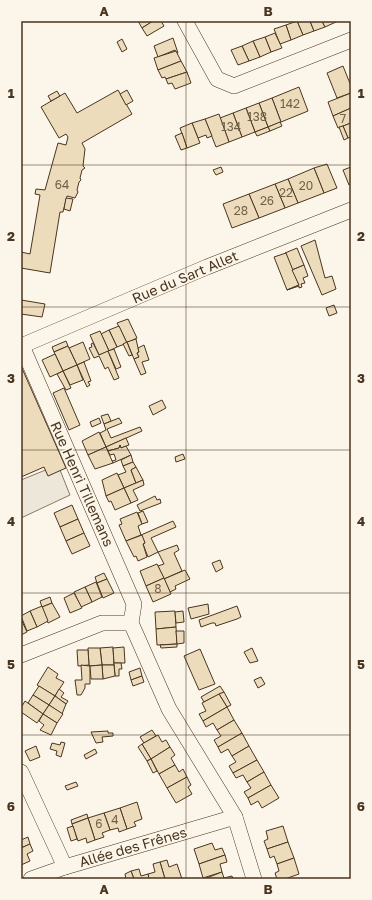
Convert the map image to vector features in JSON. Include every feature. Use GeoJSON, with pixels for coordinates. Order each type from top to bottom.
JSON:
{"type":"FeatureCollection","features":[{"type":"Feature","properties":{"kind":"street"},"geometry":{"type":"LineString","coordinates":[[185,21],[217,79],[234,86],[351,40]]}},
{"type":"Feature","properties":{"kind":"street","name":"Rue du Sart Allet"},"geometry":{"type":"LineString","coordinates":[[21,346],[213,265],[351,210]]}},
{"type":"Feature","properties":{"kind":"street","name":"Rue Henri Tillemans"},"geometry":{"type":"LineString","coordinates":[[21,346],[134,604],[131,623]]}},
{"type":"Feature","properties":{"kind":"street"},"geometry":{"type":"LineString","coordinates":[[21,655],[102,623],[131,623],[169,709],[234,817],[254,879]]}},
{"type":"Feature","properties":{"kind":"street"},"geometry":{"type":"LineString","coordinates":[[21,772],[65,867]]}},
{"type":"Feature","properties":{"kind":"street","name":"Allée des Frênes"},"geometry":{"type":"LineString","coordinates":[[31,879],[65,867],[234,817]]}},
{"type":"Feature","properties":{"kind":"shaded area"},"geometry":{"type":"Polygon","coordinates":[[[58,465],[70,495],[21,518],[21,480],[58,465]]]}},
{"type":"Feature","properties":{"kind":"building"},"geometry":{"type":"Polygon","coordinates":[[[138,21],[153,21],[142,28],[138,21]]]}},
{"type":"Feature","properties":{"kind":"building"},"geometry":{"type":"Polygon","coordinates":[[[153,21],[161,21],[164,26],[147,36],[142,28],[153,21]]]}},
{"type":"Feature","properties":{"kind":"building"},"geometry":{"type":"Polygon","coordinates":[[[297,21],[310,21],[314,31],[303,35],[297,21]]]}},
{"type":"Feature","properties":{"kind":"building"},"geometry":{"type":"Polygon","coordinates":[[[297,21],[303,35],[291,40],[286,25],[297,21]]]}},
{"type":"Feature","properties":{"kind":"building"},"geometry":{"type":"Polygon","coordinates":[[[310,21],[322,21],[325,27],[314,31],[310,21]]]}},
{"type":"Feature","properties":{"kind":"building"},"geometry":{"type":"Polygon","coordinates":[[[322,21],[335,21],[336,22],[325,27],[322,21]]]}},
{"type":"Feature","properties":{"kind":"building"},"geometry":{"type":"Polygon","coordinates":[[[286,25],[291,40],[280,44],[274,29],[286,25]]]}},
{"type":"Feature","properties":{"kind":"building"},"geometry":{"type":"Polygon","coordinates":[[[275,33],[282,48],[271,52],[265,37],[275,33]]]}},
{"type":"Feature","properties":{"kind":"building"},"geometry":{"type":"Polygon","coordinates":[[[265,37],[271,52],[260,57],[253,41],[265,37]]]}},
{"type":"Feature","properties":{"kind":"building"},"geometry":{"type":"Polygon","coordinates":[[[173,38],[178,53],[177,54],[175,50],[158,57],[154,46],[173,38]]]}},
{"type":"Feature","properties":{"kind":"building"},"geometry":{"type":"Polygon","coordinates":[[[122,39],[127,49],[122,52],[117,42],[122,39]]]}},
{"type":"Feature","properties":{"kind":"building"},"geometry":{"type":"Polygon","coordinates":[[[253,41],[260,57],[249,61],[242,46],[253,41]]]}},
{"type":"Feature","properties":{"kind":"building"},"geometry":{"type":"Polygon","coordinates":[[[242,46],[249,61],[238,65],[231,50],[242,46]]]}},
{"type":"Feature","properties":{"kind":"building"},"geometry":{"type":"Polygon","coordinates":[[[176,51],[181,61],[158,70],[154,58],[176,51]]]}},
{"type":"Feature","properties":{"kind":"building"},"geometry":{"type":"Polygon","coordinates":[[[181,61],[187,72],[166,79],[165,77],[162,78],[158,70],[181,61]]]}},
{"type":"Feature","properties":{"kind":"building"},"geometry":{"type":"Polygon","coordinates":[[[343,66],[351,86],[351,93],[337,98],[327,73],[343,66]]]}},
{"type":"Feature","properties":{"kind":"building"},"geometry":{"type":"Polygon","coordinates":[[[187,72],[191,83],[175,89],[172,83],[168,84],[166,79],[187,72]]]}},
{"type":"Feature","properties":{"kind":"building"},"geometry":{"type":"Polygon","coordinates":[[[299,87],[308,111],[281,122],[272,98],[299,87]]]}},
{"type":"Feature","properties":{"kind":"building"},"geometry":{"type":"Polygon","coordinates":[[[118,90],[132,114],[82,143],[85,149],[83,166],[85,168],[82,170],[81,180],[77,190],[78,192],[75,198],[67,196],[63,212],[60,212],[50,273],[21,268],[21,252],[30,254],[40,195],[35,194],[36,189],[45,190],[58,143],[66,145],[68,137],[66,134],[59,138],[41,107],[65,93],[77,113],[118,90]]]}},
{"type":"Feature","properties":{"kind":"building"},"geometry":{"type":"Polygon","coordinates":[[[127,90],[133,101],[126,105],[120,94],[127,90]]]}},
{"type":"Feature","properties":{"kind":"building"},"geometry":{"type":"Polygon","coordinates":[[[57,91],[60,96],[51,101],[48,96],[57,91]]]}},
{"type":"Feature","properties":{"kind":"building"},"geometry":{"type":"Polygon","coordinates":[[[351,93],[351,108],[333,116],[328,102],[351,93]]]}},
{"type":"Feature","properties":{"kind":"building"},"geometry":{"type":"Polygon","coordinates":[[[272,98],[281,122],[268,127],[259,103],[272,98]]]}},
{"type":"Feature","properties":{"kind":"building"},"geometry":{"type":"Polygon","coordinates":[[[259,103],[268,127],[255,132],[246,108],[259,103]]]}},
{"type":"Feature","properties":{"kind":"building"},"geometry":{"type":"Polygon","coordinates":[[[246,108],[255,132],[242,137],[233,113],[246,108]]]}},
{"type":"Feature","properties":{"kind":"building"},"geometry":{"type":"Polygon","coordinates":[[[351,108],[351,123],[338,128],[333,116],[351,108]]]}},
{"type":"Feature","properties":{"kind":"building"},"geometry":{"type":"Polygon","coordinates":[[[233,113],[242,137],[229,142],[220,118],[233,113]]]}},
{"type":"Feature","properties":{"kind":"building"},"geometry":{"type":"Polygon","coordinates":[[[219,114],[229,142],[216,147],[205,119],[219,114]]]}},
{"type":"Feature","properties":{"kind":"building"},"geometry":{"type":"Polygon","coordinates":[[[205,119],[212,136],[207,138],[206,135],[198,138],[192,123],[205,119]]]}},
{"type":"Feature","properties":{"kind":"building"},"geometry":{"type":"Polygon","coordinates":[[[280,122],[282,126],[270,131],[268,127],[280,122]]]}},
{"type":"Feature","properties":{"kind":"building"},"geometry":{"type":"Polygon","coordinates":[[[192,123],[200,143],[187,148],[180,128],[192,123]]]}},
{"type":"Feature","properties":{"kind":"building"},"geometry":{"type":"Polygon","coordinates":[[[351,123],[351,137],[348,138],[343,126],[351,123]]]}},
{"type":"Feature","properties":{"kind":"building"},"geometry":{"type":"Polygon","coordinates":[[[343,126],[348,138],[344,140],[339,127],[343,126]]]}},
{"type":"Feature","properties":{"kind":"building"},"geometry":{"type":"Polygon","coordinates":[[[268,127],[270,131],[257,136],[255,132],[268,127]]]}},
{"type":"Feature","properties":{"kind":"building"},"geometry":{"type":"Polygon","coordinates":[[[182,133],[187,148],[181,150],[175,136],[182,133]]]}},
{"type":"Feature","properties":{"kind":"building"},"geometry":{"type":"Polygon","coordinates":[[[327,164],[337,188],[324,193],[314,168],[327,164]]]}},
{"type":"Feature","properties":{"kind":"building"},"geometry":{"type":"Polygon","coordinates":[[[221,167],[223,172],[216,175],[213,170],[221,167]]]}},
{"type":"Feature","properties":{"kind":"building"},"geometry":{"type":"Polygon","coordinates":[[[351,167],[351,184],[349,185],[343,170],[351,167]]]}},
{"type":"Feature","properties":{"kind":"building"},"geometry":{"type":"Polygon","coordinates":[[[314,168],[324,193],[298,203],[288,179],[314,168]]]}},
{"type":"Feature","properties":{"kind":"building"},"geometry":{"type":"Polygon","coordinates":[[[288,179],[298,203],[285,208],[275,184],[288,179]]]}},
{"type":"Feature","properties":{"kind":"building"},"geometry":{"type":"Polygon","coordinates":[[[275,184],[285,208],[259,218],[249,194],[275,184]]]}},
{"type":"Feature","properties":{"kind":"building"},"geometry":{"type":"Polygon","coordinates":[[[249,194],[259,218],[232,228],[223,204],[249,194]]]}},
{"type":"Feature","properties":{"kind":"building"},"geometry":{"type":"Polygon","coordinates":[[[66,198],[73,199],[70,211],[64,209],[66,198]]]}},
{"type":"Feature","properties":{"kind":"building"},"geometry":{"type":"Polygon","coordinates":[[[315,240],[325,278],[332,276],[336,289],[322,295],[301,246],[315,240]]]}},
{"type":"Feature","properties":{"kind":"building"},"geometry":{"type":"Polygon","coordinates":[[[297,248],[304,265],[292,270],[285,253],[297,248]]]}},
{"type":"Feature","properties":{"kind":"building"},"geometry":{"type":"Polygon","coordinates":[[[286,253],[299,285],[287,290],[274,257],[286,253]]]}},
{"type":"Feature","properties":{"kind":"building"},"geometry":{"type":"Polygon","coordinates":[[[304,265],[308,276],[303,278],[305,283],[301,284],[302,287],[299,288],[299,286],[287,290],[299,285],[292,270],[304,265]]]}},
{"type":"Feature","properties":{"kind":"building"},"geometry":{"type":"Polygon","coordinates":[[[21,300],[45,304],[42,317],[21,314],[21,300]]]}},
{"type":"Feature","properties":{"kind":"building"},"geometry":{"type":"Polygon","coordinates":[[[334,305],[337,313],[329,316],[326,308],[334,305]]]}},
{"type":"Feature","properties":{"kind":"building"},"geometry":{"type":"Polygon","coordinates":[[[128,319],[137,338],[127,343],[117,323],[128,319]]]}},
{"type":"Feature","properties":{"kind":"building"},"geometry":{"type":"Polygon","coordinates":[[[119,326],[127,343],[117,347],[109,330],[119,326]]]}},
{"type":"Feature","properties":{"kind":"building"},"geometry":{"type":"Polygon","coordinates":[[[109,330],[117,347],[109,351],[101,334],[109,330]]]}},
{"type":"Feature","properties":{"kind":"building"},"geometry":{"type":"Polygon","coordinates":[[[100,331],[109,351],[99,355],[90,335],[100,331]]]}},
{"type":"Feature","properties":{"kind":"building"},"geometry":{"type":"Polygon","coordinates":[[[136,339],[139,352],[137,353],[139,357],[134,359],[127,342],[136,339]]]}},
{"type":"Feature","properties":{"kind":"building"},"geometry":{"type":"Polygon","coordinates":[[[66,341],[68,346],[54,352],[52,347],[66,341]]]}},
{"type":"Feature","properties":{"kind":"building"},"geometry":{"type":"Polygon","coordinates":[[[83,342],[90,359],[77,365],[69,348],[83,342]]]}},
{"type":"Feature","properties":{"kind":"building"},"geometry":{"type":"Polygon","coordinates":[[[127,342],[132,355],[129,356],[123,344],[127,342]]]}},
{"type":"Feature","properties":{"kind":"building"},"geometry":{"type":"Polygon","coordinates":[[[93,343],[99,355],[108,351],[119,378],[114,380],[108,367],[105,369],[99,356],[94,358],[89,348],[92,347],[91,344],[93,343]]]}},
{"type":"Feature","properties":{"kind":"building"},"geometry":{"type":"Polygon","coordinates":[[[144,345],[149,360],[142,362],[146,373],[141,375],[134,359],[139,357],[137,353],[139,352],[138,348],[144,345]]]}},
{"type":"Feature","properties":{"kind":"building"},"geometry":{"type":"Polygon","coordinates":[[[68,346],[77,365],[63,371],[54,352],[68,346]]]}},
{"type":"Feature","properties":{"kind":"building"},"geometry":{"type":"Polygon","coordinates":[[[114,349],[121,367],[116,369],[108,351],[114,349]]]}},
{"type":"Feature","properties":{"kind":"building"},"geometry":{"type":"Polygon","coordinates":[[[55,354],[63,371],[50,377],[42,360],[55,354]]]}},
{"type":"Feature","properties":{"kind":"building"},"geometry":{"type":"Polygon","coordinates":[[[84,362],[91,381],[88,382],[90,385],[87,387],[77,365],[84,362]]]}},
{"type":"Feature","properties":{"kind":"building"},"geometry":{"type":"Polygon","coordinates":[[[77,365],[83,380],[70,385],[63,371],[77,365]]]}},
{"type":"Feature","properties":{"kind":"building"},"geometry":{"type":"Polygon","coordinates":[[[21,366],[66,468],[48,476],[44,467],[21,477],[21,366]]]}},
{"type":"Feature","properties":{"kind":"building"},"geometry":{"type":"Polygon","coordinates":[[[63,371],[71,388],[66,390],[57,374],[63,371]]]}},
{"type":"Feature","properties":{"kind":"building"},"geometry":{"type":"Polygon","coordinates":[[[64,388],[80,425],[69,430],[53,393],[64,388]]]}},
{"type":"Feature","properties":{"kind":"building"},"geometry":{"type":"Polygon","coordinates":[[[162,400],[166,408],[153,415],[149,406],[162,400]]]}},
{"type":"Feature","properties":{"kind":"building"},"geometry":{"type":"Polygon","coordinates":[[[108,414],[111,421],[104,424],[101,416],[108,414]]]}},
{"type":"Feature","properties":{"kind":"building"},"geometry":{"type":"Polygon","coordinates":[[[99,418],[101,423],[92,427],[90,422],[99,418]]]}},
{"type":"Feature","properties":{"kind":"building"},"geometry":{"type":"Polygon","coordinates":[[[119,418],[122,423],[107,429],[111,438],[140,427],[142,431],[106,447],[100,433],[106,430],[104,424],[119,418]]]}},
{"type":"Feature","properties":{"kind":"building"},"geometry":{"type":"Polygon","coordinates":[[[99,432],[106,447],[88,455],[82,441],[99,432]]]}},
{"type":"Feature","properties":{"kind":"building"},"geometry":{"type":"Polygon","coordinates":[[[126,438],[129,445],[121,448],[120,445],[119,448],[108,451],[106,447],[126,438]]]}},
{"type":"Feature","properties":{"kind":"building"},"geometry":{"type":"Polygon","coordinates":[[[120,445],[121,448],[126,446],[131,455],[113,463],[112,461],[116,460],[114,454],[110,455],[108,451],[119,448],[120,445]]]}},
{"type":"Feature","properties":{"kind":"building"},"geometry":{"type":"Polygon","coordinates":[[[106,447],[113,463],[95,469],[88,455],[106,447]]]}},
{"type":"Feature","properties":{"kind":"building"},"geometry":{"type":"Polygon","coordinates":[[[183,454],[185,459],[176,462],[175,457],[183,454]]]}},
{"type":"Feature","properties":{"kind":"building"},"geometry":{"type":"Polygon","coordinates":[[[131,455],[133,462],[123,466],[121,460],[131,455]]]}},
{"type":"Feature","properties":{"kind":"building"},"geometry":{"type":"Polygon","coordinates":[[[133,462],[136,467],[131,470],[136,483],[124,488],[118,475],[126,472],[123,466],[133,462]]]}},
{"type":"Feature","properties":{"kind":"building"},"geometry":{"type":"Polygon","coordinates":[[[136,467],[143,480],[136,483],[131,470],[136,467]]]}},
{"type":"Feature","properties":{"kind":"building"},"geometry":{"type":"Polygon","coordinates":[[[117,473],[124,488],[106,496],[102,480],[117,473]]]}},
{"type":"Feature","properties":{"kind":"building"},"geometry":{"type":"Polygon","coordinates":[[[143,480],[144,485],[133,490],[138,500],[131,503],[124,488],[143,480]]]}},
{"type":"Feature","properties":{"kind":"building"},"geometry":{"type":"Polygon","coordinates":[[[124,488],[131,503],[115,510],[111,501],[109,502],[106,496],[124,488]]]}},
{"type":"Feature","properties":{"kind":"building"},"geometry":{"type":"Polygon","coordinates":[[[155,496],[157,500],[160,499],[161,503],[140,511],[137,505],[155,496]]]}},
{"type":"Feature","properties":{"kind":"building"},"geometry":{"type":"Polygon","coordinates":[[[72,505],[78,519],[60,527],[54,513],[72,505]]]}},
{"type":"Feature","properties":{"kind":"building"},"geometry":{"type":"Polygon","coordinates":[[[143,511],[148,522],[142,524],[138,513],[143,511]]]}},
{"type":"Feature","properties":{"kind":"building"},"geometry":{"type":"Polygon","coordinates":[[[137,512],[142,524],[138,526],[141,535],[126,541],[119,525],[122,524],[120,519],[137,512]]]}},
{"type":"Feature","properties":{"kind":"building"},"geometry":{"type":"Polygon","coordinates":[[[78,519],[84,533],[66,541],[60,527],[78,519]]]}},
{"type":"Feature","properties":{"kind":"building"},"geometry":{"type":"Polygon","coordinates":[[[173,521],[176,527],[151,538],[158,552],[148,557],[143,544],[145,543],[141,535],[173,521]]]}},
{"type":"Feature","properties":{"kind":"building"},"geometry":{"type":"Polygon","coordinates":[[[84,533],[90,546],[72,554],[66,541],[84,533]]]}},
{"type":"Feature","properties":{"kind":"building"},"geometry":{"type":"Polygon","coordinates":[[[142,535],[147,557],[138,561],[136,556],[134,557],[126,541],[142,535]]]}},
{"type":"Feature","properties":{"kind":"building"},"geometry":{"type":"Polygon","coordinates":[[[177,545],[179,550],[174,553],[182,571],[164,579],[158,566],[164,564],[158,552],[177,545]]]}},
{"type":"Feature","properties":{"kind":"building"},"geometry":{"type":"Polygon","coordinates":[[[220,560],[223,568],[216,572],[212,563],[220,560]]]}},
{"type":"Feature","properties":{"kind":"building"},"geometry":{"type":"Polygon","coordinates":[[[157,564],[164,578],[146,586],[140,571],[157,564]]]}},
{"type":"Feature","properties":{"kind":"building"},"geometry":{"type":"Polygon","coordinates":[[[185,570],[190,579],[175,586],[176,589],[170,592],[164,579],[185,570]]]}},
{"type":"Feature","properties":{"kind":"building"},"geometry":{"type":"Polygon","coordinates":[[[104,573],[107,579],[97,583],[95,577],[104,573]]]}},
{"type":"Feature","properties":{"kind":"building"},"geometry":{"type":"Polygon","coordinates":[[[164,578],[171,594],[153,602],[146,586],[164,578]]]}},
{"type":"Feature","properties":{"kind":"building"},"geometry":{"type":"Polygon","coordinates":[[[107,579],[114,593],[103,598],[97,583],[107,579]]]}},
{"type":"Feature","properties":{"kind":"building"},"geometry":{"type":"Polygon","coordinates":[[[96,582],[102,597],[92,602],[85,587],[96,582]]]}},
{"type":"Feature","properties":{"kind":"building"},"geometry":{"type":"Polygon","coordinates":[[[85,587],[92,602],[81,607],[74,592],[85,587]]]}},
{"type":"Feature","properties":{"kind":"building"},"geometry":{"type":"Polygon","coordinates":[[[74,593],[82,608],[70,613],[64,598],[74,593]]]}},
{"type":"Feature","properties":{"kind":"building"},"geometry":{"type":"Polygon","coordinates":[[[50,597],[52,603],[42,607],[40,601],[50,597]]]}},
{"type":"Feature","properties":{"kind":"building"},"geometry":{"type":"Polygon","coordinates":[[[52,603],[60,617],[48,623],[42,607],[52,603]]]}},
{"type":"Feature","properties":{"kind":"building"},"geometry":{"type":"Polygon","coordinates":[[[208,604],[209,614],[191,619],[188,608],[208,604]]]}},
{"type":"Feature","properties":{"kind":"building"},"geometry":{"type":"Polygon","coordinates":[[[42,606],[48,621],[37,627],[30,611],[42,606]]]}},
{"type":"Feature","properties":{"kind":"building"},"geometry":{"type":"Polygon","coordinates":[[[237,606],[241,617],[216,626],[215,623],[212,623],[201,627],[199,620],[237,606]]]}},
{"type":"Feature","properties":{"kind":"building"},"geometry":{"type":"Polygon","coordinates":[[[30,611],[37,627],[27,631],[21,616],[30,611]]]}},
{"type":"Feature","properties":{"kind":"building"},"geometry":{"type":"Polygon","coordinates":[[[175,611],[176,627],[156,629],[155,612],[175,611]]]}},
{"type":"Feature","properties":{"kind":"building"},"geometry":{"type":"Polygon","coordinates":[[[183,611],[184,622],[176,623],[175,612],[183,611]]]}},
{"type":"Feature","properties":{"kind":"building"},"geometry":{"type":"Polygon","coordinates":[[[21,619],[27,632],[21,635],[21,619]]]}},
{"type":"Feature","properties":{"kind":"building"},"geometry":{"type":"Polygon","coordinates":[[[176,627],[177,644],[157,645],[156,629],[176,627]]]}},
{"type":"Feature","properties":{"kind":"building"},"geometry":{"type":"Polygon","coordinates":[[[176,631],[184,631],[184,643],[177,644],[176,631]]]}},
{"type":"Feature","properties":{"kind":"building"},"geometry":{"type":"Polygon","coordinates":[[[177,644],[177,647],[161,648],[160,645],[177,644]]]}},
{"type":"Feature","properties":{"kind":"building"},"geometry":{"type":"Polygon","coordinates":[[[113,647],[114,665],[102,665],[100,648],[113,647]]]}},
{"type":"Feature","properties":{"kind":"building"},"geometry":{"type":"Polygon","coordinates":[[[124,647],[125,663],[114,663],[113,648],[124,647]]]}},
{"type":"Feature","properties":{"kind":"building"},"geometry":{"type":"Polygon","coordinates":[[[88,648],[100,648],[102,665],[89,666],[88,648]]]}},
{"type":"Feature","properties":{"kind":"building"},"geometry":{"type":"Polygon","coordinates":[[[252,648],[258,661],[250,663],[244,652],[252,648]]]}},
{"type":"Feature","properties":{"kind":"building"},"geometry":{"type":"Polygon","coordinates":[[[200,649],[215,684],[199,690],[184,656],[200,649]]]}},
{"type":"Feature","properties":{"kind":"building"},"geometry":{"type":"Polygon","coordinates":[[[77,650],[88,650],[89,665],[78,666],[77,650]]]}},
{"type":"Feature","properties":{"kind":"building"},"geometry":{"type":"Polygon","coordinates":[[[114,663],[121,663],[122,669],[119,669],[119,676],[115,676],[114,663]]]}},
{"type":"Feature","properties":{"kind":"building"},"geometry":{"type":"Polygon","coordinates":[[[81,665],[90,666],[90,684],[85,684],[85,688],[81,695],[77,695],[75,680],[82,680],[81,665]]]}},
{"type":"Feature","properties":{"kind":"building"},"geometry":{"type":"Polygon","coordinates":[[[102,665],[114,665],[115,676],[103,679],[102,665]]]}},
{"type":"Feature","properties":{"kind":"building"},"geometry":{"type":"Polygon","coordinates":[[[102,665],[103,679],[91,679],[90,666],[102,665]]]}},
{"type":"Feature","properties":{"kind":"building"},"geometry":{"type":"Polygon","coordinates":[[[48,667],[58,674],[56,678],[64,682],[55,696],[37,685],[48,667]]]}},
{"type":"Feature","properties":{"kind":"building"},"geometry":{"type":"Polygon","coordinates":[[[140,668],[142,676],[131,680],[129,672],[140,668]]]}},
{"type":"Feature","properties":{"kind":"building"},"geometry":{"type":"Polygon","coordinates":[[[142,676],[144,682],[133,686],[131,680],[142,676]]]}},
{"type":"Feature","properties":{"kind":"building"},"geometry":{"type":"Polygon","coordinates":[[[261,677],[265,684],[258,688],[254,680],[261,677]]]}},
{"type":"Feature","properties":{"kind":"building"},"geometry":{"type":"Polygon","coordinates":[[[39,686],[55,696],[49,705],[33,695],[39,686]]]}},
{"type":"Feature","properties":{"kind":"building"},"geometry":{"type":"Polygon","coordinates":[[[220,686],[224,692],[204,702],[201,697],[220,686]]]}},
{"type":"Feature","properties":{"kind":"building"},"geometry":{"type":"Polygon","coordinates":[[[59,689],[64,693],[61,697],[68,701],[66,704],[55,696],[59,689]]]}},
{"type":"Feature","properties":{"kind":"building"},"geometry":{"type":"Polygon","coordinates":[[[224,692],[231,705],[227,707],[219,694],[224,692]]]}},
{"type":"Feature","properties":{"kind":"building"},"geometry":{"type":"Polygon","coordinates":[[[219,694],[227,707],[203,721],[199,714],[206,711],[202,703],[219,694]]]}},
{"type":"Feature","properties":{"kind":"building"},"geometry":{"type":"Polygon","coordinates":[[[33,695],[49,705],[43,714],[28,703],[33,695]]]}},
{"type":"Feature","properties":{"kind":"building"},"geometry":{"type":"Polygon","coordinates":[[[55,696],[66,704],[62,714],[49,705],[55,696]]]}},
{"type":"Feature","properties":{"kind":"building"},"geometry":{"type":"Polygon","coordinates":[[[25,701],[43,714],[37,723],[21,712],[21,708],[25,701]]]}},
{"type":"Feature","properties":{"kind":"building"},"geometry":{"type":"Polygon","coordinates":[[[49,705],[63,714],[57,723],[43,714],[49,705]]]}},
{"type":"Feature","properties":{"kind":"building"},"geometry":{"type":"Polygon","coordinates":[[[227,707],[234,720],[217,730],[213,723],[206,727],[203,721],[227,707]]]}},
{"type":"Feature","properties":{"kind":"building"},"geometry":{"type":"Polygon","coordinates":[[[43,714],[57,723],[51,735],[40,730],[44,725],[39,721],[43,714]]]}},
{"type":"Feature","properties":{"kind":"building"},"geometry":{"type":"Polygon","coordinates":[[[234,720],[242,733],[218,747],[214,740],[221,736],[217,730],[234,720]]]}},
{"type":"Feature","properties":{"kind":"building"},"geometry":{"type":"Polygon","coordinates":[[[152,730],[156,736],[144,743],[140,737],[152,730]]]}},
{"type":"Feature","properties":{"kind":"building"},"geometry":{"type":"Polygon","coordinates":[[[108,731],[108,733],[113,733],[113,736],[102,737],[103,742],[96,743],[91,732],[108,731]]]}},
{"type":"Feature","properties":{"kind":"building"},"geometry":{"type":"Polygon","coordinates":[[[242,733],[249,746],[232,756],[228,749],[221,753],[218,747],[242,733]]]}},
{"type":"Feature","properties":{"kind":"building"},"geometry":{"type":"Polygon","coordinates":[[[158,735],[162,742],[166,740],[170,747],[151,759],[142,744],[158,735]]]}},
{"type":"Feature","properties":{"kind":"building"},"geometry":{"type":"Polygon","coordinates":[[[61,742],[65,743],[61,757],[56,755],[57,751],[50,749],[52,743],[60,745],[61,742]]]}},
{"type":"Feature","properties":{"kind":"building"},"geometry":{"type":"Polygon","coordinates":[[[142,744],[151,759],[147,761],[138,747],[142,744]]]}},
{"type":"Feature","properties":{"kind":"building"},"geometry":{"type":"Polygon","coordinates":[[[36,746],[40,757],[30,761],[25,751],[36,746]]]}},
{"type":"Feature","properties":{"kind":"building"},"geometry":{"type":"Polygon","coordinates":[[[249,746],[257,760],[233,773],[229,766],[236,762],[232,756],[249,746]]]}},
{"type":"Feature","properties":{"kind":"building"},"geometry":{"type":"Polygon","coordinates":[[[170,747],[175,755],[171,758],[175,765],[159,774],[151,759],[170,747]]]}},
{"type":"Feature","properties":{"kind":"building"},"geometry":{"type":"Polygon","coordinates":[[[95,749],[97,753],[86,759],[84,755],[95,749]]]}},
{"type":"Feature","properties":{"kind":"building"},"geometry":{"type":"Polygon","coordinates":[[[151,759],[157,771],[153,773],[147,761],[151,759]]]}},
{"type":"Feature","properties":{"kind":"building"},"geometry":{"type":"Polygon","coordinates":[[[257,760],[264,772],[247,782],[243,775],[236,778],[233,773],[257,760]]]}},
{"type":"Feature","properties":{"kind":"building"},"geometry":{"type":"Polygon","coordinates":[[[175,765],[179,772],[183,769],[187,777],[167,788],[159,774],[175,765]]]}},
{"type":"Feature","properties":{"kind":"building"},"geometry":{"type":"Polygon","coordinates":[[[264,772],[271,785],[248,798],[244,792],[251,788],[247,782],[264,772]]]}},
{"type":"Feature","properties":{"kind":"building"},"geometry":{"type":"Polygon","coordinates":[[[187,777],[191,785],[188,787],[192,794],[176,803],[167,788],[187,777]]]}},
{"type":"Feature","properties":{"kind":"building"},"geometry":{"type":"Polygon","coordinates":[[[76,782],[78,786],[67,790],[65,786],[76,782]]]}},
{"type":"Feature","properties":{"kind":"building"},"geometry":{"type":"Polygon","coordinates":[[[271,785],[279,798],[262,808],[258,801],[251,805],[248,798],[271,785]]]}},
{"type":"Feature","properties":{"kind":"building"},"geometry":{"type":"Polygon","coordinates":[[[137,802],[142,819],[134,822],[136,826],[127,829],[120,808],[137,802]]]}},
{"type":"Feature","properties":{"kind":"building"},"geometry":{"type":"Polygon","coordinates":[[[120,808],[127,829],[119,832],[118,828],[110,830],[104,813],[120,808]]]}},
{"type":"Feature","properties":{"kind":"building"},"geometry":{"type":"Polygon","coordinates":[[[104,813],[110,830],[102,833],[104,837],[95,840],[88,818],[104,813]]]}},
{"type":"Feature","properties":{"kind":"building"},"geometry":{"type":"Polygon","coordinates":[[[87,814],[88,818],[72,824],[71,820],[87,814]]]}},
{"type":"Feature","properties":{"kind":"building"},"geometry":{"type":"Polygon","coordinates":[[[88,818],[95,840],[87,843],[86,838],[78,841],[72,824],[88,818]]]}},
{"type":"Feature","properties":{"kind":"building"},"geometry":{"type":"Polygon","coordinates":[[[73,826],[77,839],[71,841],[67,828],[73,826]]]}},
{"type":"Feature","properties":{"kind":"building"},"geometry":{"type":"Polygon","coordinates":[[[283,826],[288,842],[267,849],[264,841],[268,839],[266,831],[283,826]]]}},
{"type":"Feature","properties":{"kind":"building"},"geometry":{"type":"Polygon","coordinates":[[[28,837],[30,844],[21,848],[21,840],[28,837]]]}},
{"type":"Feature","properties":{"kind":"building"},"geometry":{"type":"Polygon","coordinates":[[[288,842],[294,858],[277,864],[274,856],[270,858],[267,849],[288,842]]]}},
{"type":"Feature","properties":{"kind":"building"},"geometry":{"type":"Polygon","coordinates":[[[212,843],[215,850],[222,848],[225,855],[199,864],[194,849],[212,843]]]}},
{"type":"Feature","properties":{"kind":"building"},"geometry":{"type":"Polygon","coordinates":[[[30,844],[33,851],[27,854],[30,861],[21,865],[21,848],[30,844]]]}},
{"type":"Feature","properties":{"kind":"building"},"geometry":{"type":"Polygon","coordinates":[[[225,855],[227,862],[220,864],[222,872],[203,878],[199,864],[225,855]]]}},
{"type":"Feature","properties":{"kind":"building"},"geometry":{"type":"Polygon","coordinates":[[[294,858],[299,874],[285,879],[277,879],[275,873],[279,871],[277,864],[294,858]]]}},
{"type":"Feature","properties":{"kind":"building"},"geometry":{"type":"Polygon","coordinates":[[[167,860],[169,867],[177,864],[182,879],[165,879],[160,862],[167,860]]]}},
{"type":"Feature","properties":{"kind":"building"},"geometry":{"type":"Polygon","coordinates":[[[160,862],[165,879],[149,879],[148,874],[155,872],[153,864],[160,862]]]}},
{"type":"Feature","properties":{"kind":"building"},"geometry":{"type":"Polygon","coordinates":[[[139,869],[141,876],[148,874],[149,879],[134,879],[131,871],[139,869]]]}},
{"type":"Feature","properties":{"kind":"building"},"geometry":{"type":"Polygon","coordinates":[[[131,871],[134,879],[126,879],[125,874],[131,871]]]}},
{"type":"Feature","properties":{"kind":"building"},"geometry":{"type":"Polygon","coordinates":[[[222,872],[224,878],[232,876],[233,879],[204,879],[222,872]]]}}]}
